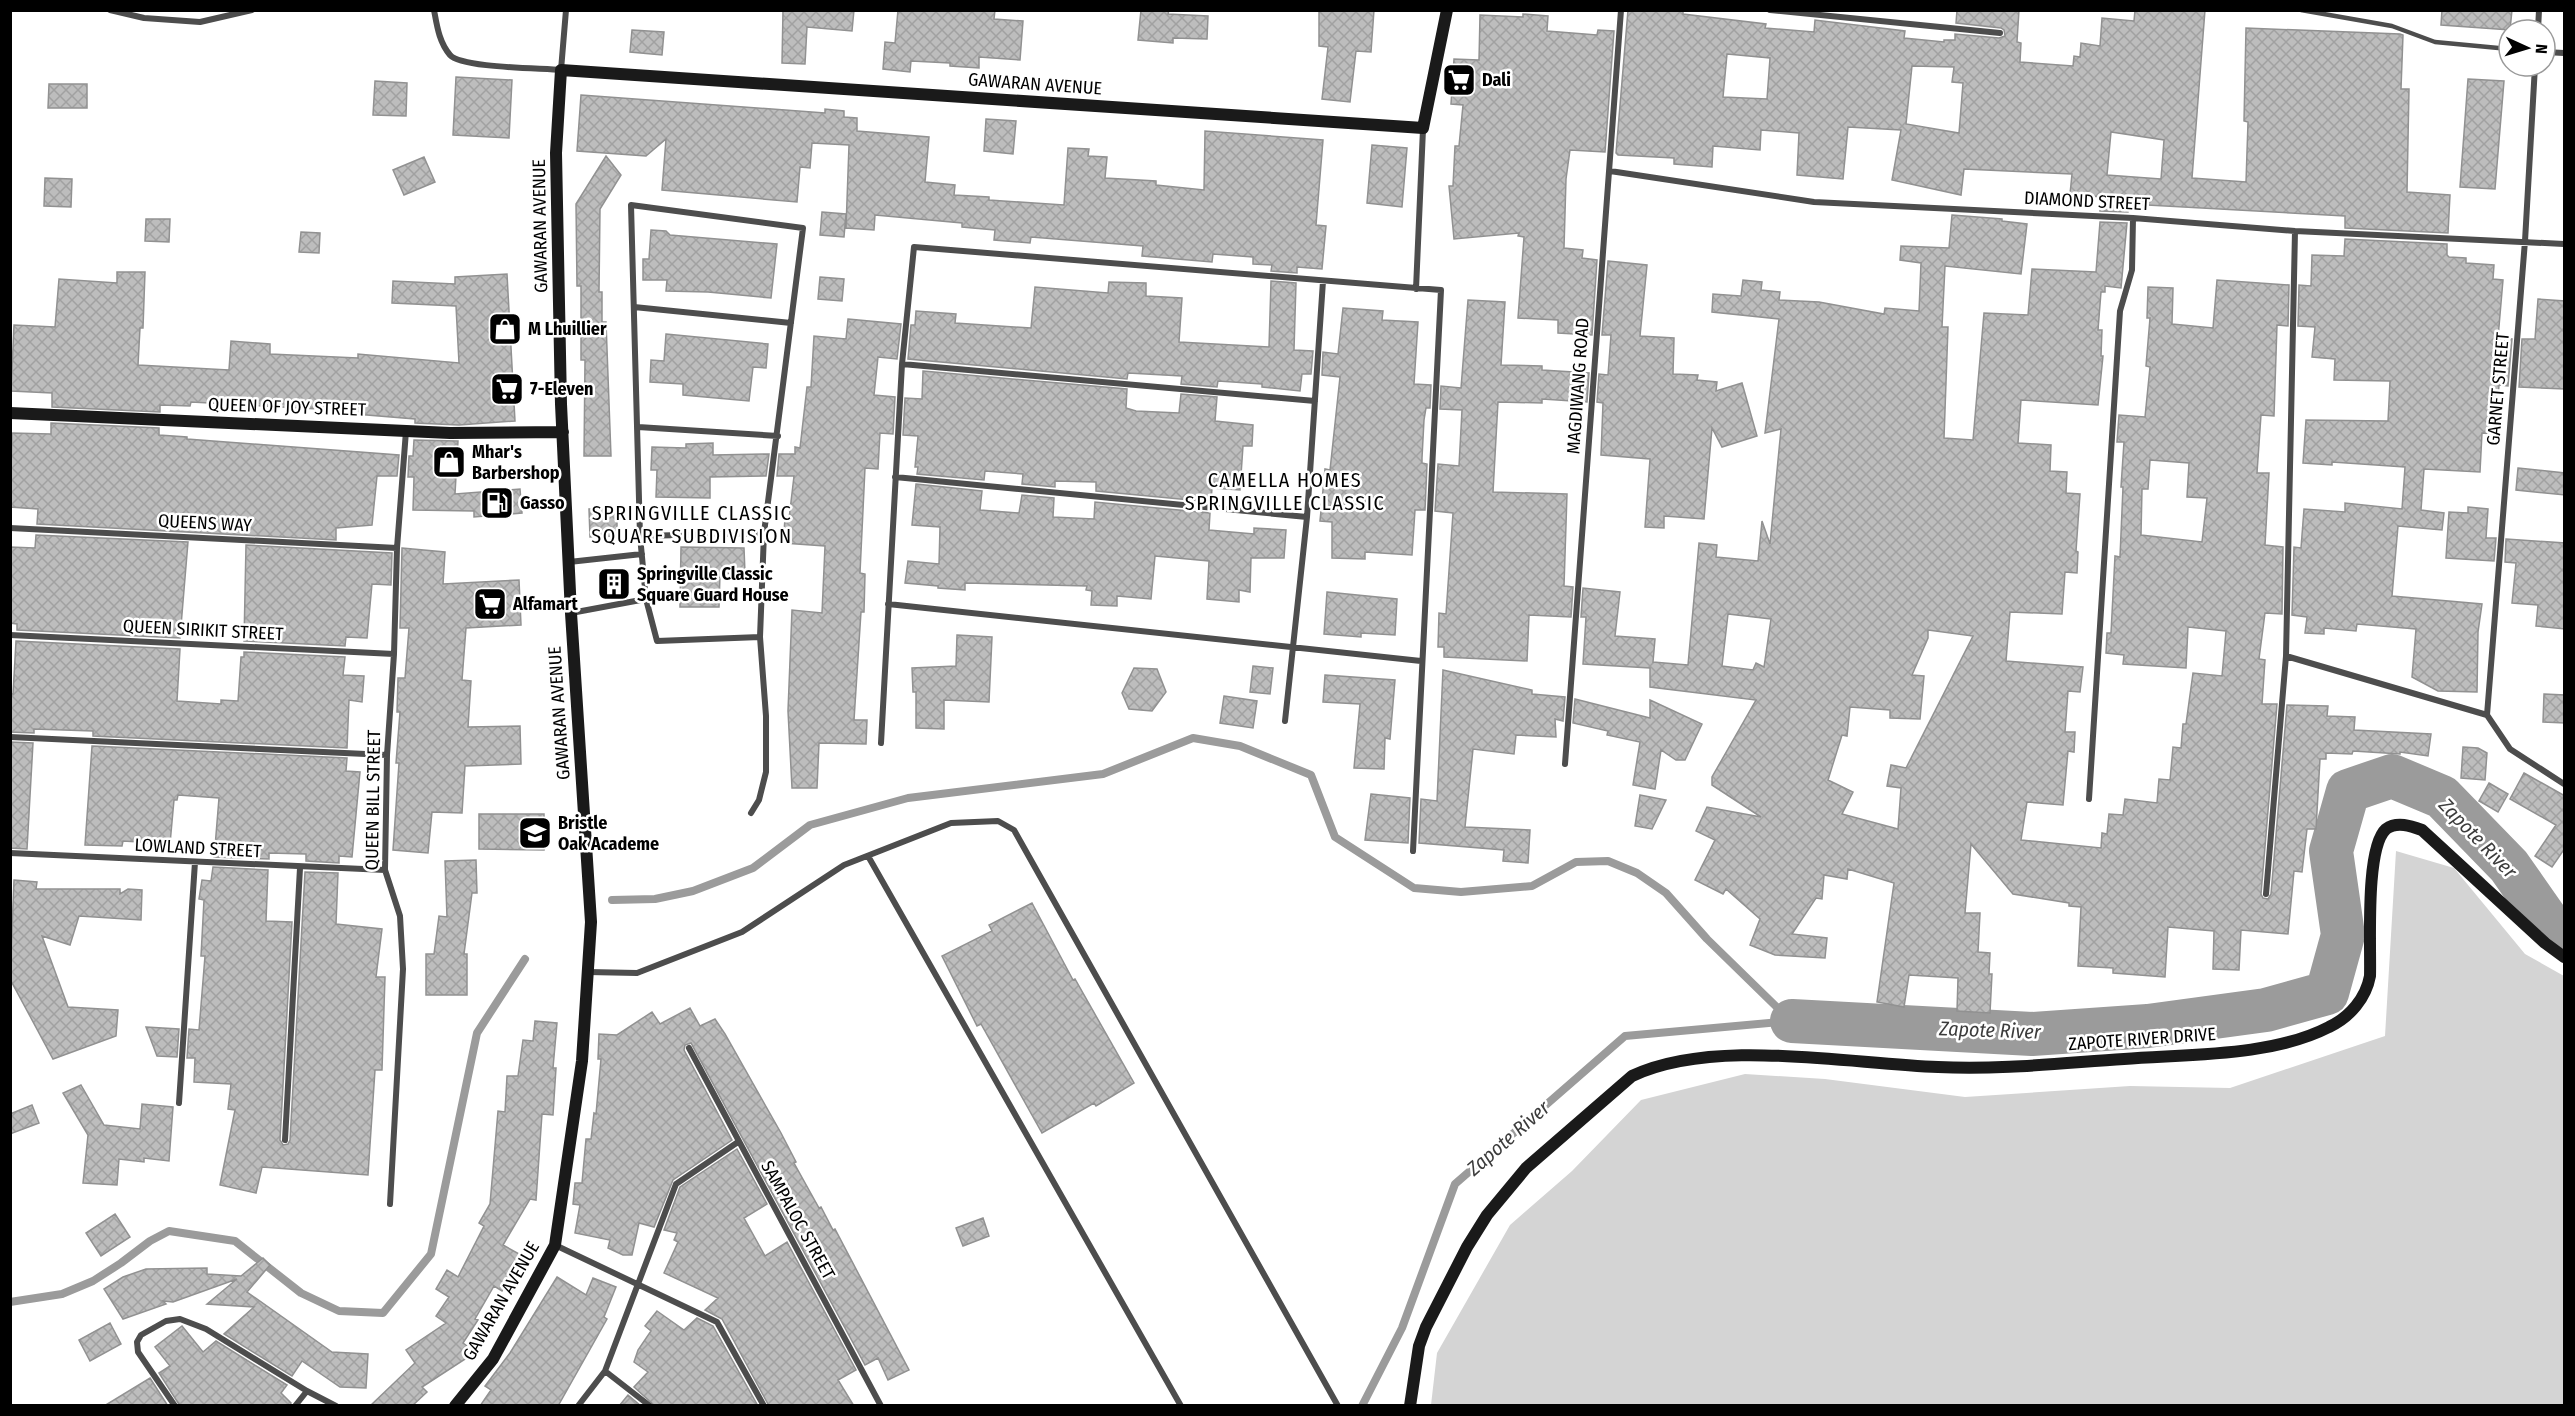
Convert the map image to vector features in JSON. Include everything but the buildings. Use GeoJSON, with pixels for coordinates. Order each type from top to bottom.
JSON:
{"type":"FeatureCollection","features":[{"type":"Feature","properties":{"kind":"street"},"geometry":{"type":"LineString","coordinates":[[110,10],[144,18],[200,22],[252,10]]}},
{"type":"Feature","properties":{"kind":"street"},"geometry":{"type":"LineString","coordinates":[[434,10],[440,40],[451,57],[469,63],[561,70],[566,10]]}},
{"type":"Feature","properties":{"kind":"street"},"geometry":{"type":"LineString","coordinates":[[1416,289],[1423,128],[1447,10]]}},
{"type":"Feature","properties":{"kind":"street","name":"MAGDIWANG ROAD"},"geometry":{"type":"LineString","coordinates":[[1565,764],[1621,10]]}},
{"type":"Feature","properties":{"kind":"street"},"geometry":{"type":"LineString","coordinates":[[1770,10],[2000,33]]}},
{"type":"Feature","properties":{"kind":"street","name":"GAWARAN AVENUE"},"geometry":{"type":"LineString","coordinates":[[455,1406],[493,1359],[555,1245],[582,1061],[591,922],[568,562],[563,432],[556,153],[561,70],[1423,128]]}},
{"type":"Feature","properties":{"kind":"street","name":"GARNET STREET"},"geometry":{"type":"LineString","coordinates":[[2487,714],[2525,241],[2534,78]]}},
{"type":"Feature","properties":{"kind":"street","name":"DIAMOND STREET"},"geometry":{"type":"LineString","coordinates":[[1610,171],[1815,202],[2133,218],[2295,231],[2565,244]]}},
{"type":"Feature","properties":{"kind":"street"},"geometry":{"type":"LineString","coordinates":[[751,813],[759,800],[766,772],[766,716],[760,637],[764,533],[803,228],[631,205],[640,536],[646,599],[657,641],[760,637]]}},
{"type":"Feature","properties":{"kind":"street"},"geometry":{"type":"LineString","coordinates":[[2090,799],[2120,311],[2132,270],[2133,218]]}},
{"type":"Feature","properties":{"kind":"street"},"geometry":{"type":"LineString","coordinates":[[2266,894],[2286,656],[2295,231]]}},
{"type":"Feature","properties":{"kind":"street"},"geometry":{"type":"LineString","coordinates":[[881,743],[902,364],[914,247],[1441,290],[1413,851]]}},
{"type":"Feature","properties":{"kind":"street"},"geometry":{"type":"LineString","coordinates":[[1286,721],[1306,517],[1323,281]]}},
{"type":"Feature","properties":{"kind":"street"},"geometry":{"type":"LineString","coordinates":[[634,307],[791,323]]}},
{"type":"Feature","properties":{"kind":"street"},"geometry":{"type":"LineString","coordinates":[[902,364],[1315,401]]}},
{"type":"Feature","properties":{"kind":"street","name":"QUEEN OF JOY STREET"},"geometry":{"type":"LineString","coordinates":[[10,413],[450,433],[563,432]]}},
{"type":"Feature","properties":{"kind":"street"},"geometry":{"type":"LineString","coordinates":[[638,427],[778,436]]}},
{"type":"Feature","properties":{"kind":"street","name":"QUEEN BILL STREET"},"geometry":{"type":"LineString","coordinates":[[390,1204],[404,969],[400,916],[385,870],[387,755],[394,654],[397,548],[406,430]]}},
{"type":"Feature","properties":{"kind":"street"},"geometry":{"type":"LineString","coordinates":[[895,477],[1306,517]]}},
{"type":"Feature","properties":{"kind":"street","name":"QUEENS WAY"},"geometry":{"type":"LineString","coordinates":[[10,528],[397,548]]}},
{"type":"Feature","properties":{"kind":"street"},"geometry":{"type":"LineString","coordinates":[[640,536],[764,533]]}},
{"type":"Feature","properties":{"kind":"street"},"geometry":{"type":"LineString","coordinates":[[568,562],[642,554]]}},
{"type":"Feature","properties":{"kind":"street"},"geometry":{"type":"LineString","coordinates":[[571,613],[646,599]]}},
{"type":"Feature","properties":{"kind":"street"},"geometry":{"type":"LineString","coordinates":[[888,604],[1421,661]]}},
{"type":"Feature","properties":{"kind":"street","name":"QUEEN SIRIKIT STREET"},"geometry":{"type":"LineString","coordinates":[[10,635],[394,654]]}},
{"type":"Feature","properties":{"kind":"street"},"geometry":{"type":"LineString","coordinates":[[2286,656],[2487,714],[2510,749],[2565,784]]}},
{"type":"Feature","properties":{"kind":"street"},"geometry":{"type":"LineString","coordinates":[[10,737],[387,755]]}},
{"type":"Feature","properties":{"kind":"street"},"geometry":{"type":"LineString","coordinates":[[588,972],[636,973],[742,932],[844,866],[951,823],[998,821],[1014,830],[1338,1406]]}},
{"type":"Feature","properties":{"kind":"street","name":"ZAPOTE RIVER DRIVE"},"geometry":{"type":"LineString","coordinates":[[1410,1406],[1419,1346],[1426,1328],[1467,1247],[1487,1215],[1526,1168],[1632,1076],[1650,1068],[1672,1062],[1749,1054],[1938,1067],[1990,1068],[2218,1052],[2281,1044],[2330,1027],[2352,1010],[2367,990],[2370,976],[2371,889],[2375,848],[2387,828],[2397,824],[2410,825],[2422,830],[2545,943],[2565,957]]}},
{"type":"Feature","properties":{"kind":"street","name":"LOWLAND STREET"},"geometry":{"type":"LineString","coordinates":[[10,853],[300,868],[385,870]]}},
{"type":"Feature","properties":{"kind":"street"},"geometry":{"type":"LineString","coordinates":[[868,856],[1181,1406]]}},
{"type":"Feature","properties":{"kind":"street"},"geometry":{"type":"LineString","coordinates":[[179,1103],[195,862]]}},
{"type":"Feature","properties":{"kind":"street"},"geometry":{"type":"LineString","coordinates":[[285,1140],[300,868]]}},
{"type":"Feature","properties":{"kind":"street","name":"SAMPALOC STREET"},"geometry":{"type":"LineString","coordinates":[[689,1048],[881,1406]]}},
{"type":"Feature","properties":{"kind":"street"},"geometry":{"type":"LineString","coordinates":[[578,1406],[605,1371],[676,1184],[738,1142]]}},
{"type":"Feature","properties":{"kind":"street"},"geometry":{"type":"LineString","coordinates":[[555,1245],[717,1322],[764,1406]]}},
{"type":"Feature","properties":{"kind":"street"},"geometry":{"type":"LineString","coordinates":[[175,1406],[138,1352],[137,1342],[141,1335],[166,1321],[180,1319],[206,1329],[336,1406]]}},
{"type":"Feature","properties":{"kind":"street"},"geometry":{"type":"LineString","coordinates":[[605,1371],[650,1406]]}},
{"type":"Feature","properties":{"kind":"street"},"geometry":{"type":"LineString","coordinates":[[295,1406],[308,1391]]}},
{"type":"Feature","properties":{"kind":"lane"},"geometry":{"type":"LineString","coordinates":[[2301,10],[2392,27],[2435,42],[2497,48]]}},
{"type":"Feature","properties":{"kind":"shaded area"},"geometry":{"type":"Polygon","coordinates":[[[2396,851],[2454,868],[2525,954],[2564,976],[2564,1405],[1431,1405],[1437,1353],[1510,1225],[1572,1171],[1641,1100],[1745,1074],[1825,1079],[1965,1097],[2130,1086],[2230,1088],[2385,1036],[2396,851]]]}},
{"type":"Feature","properties":{"kind":"waterway"},"geometry":{"type":"LineString","coordinates":[[612,900],[655,899],[693,891],[753,868],[810,825],[908,798],[1103,774],[1193,738],[1240,746],[1311,775],[1335,837],[1414,888],[1461,892],[1532,886],[1576,862],[1608,861],[1637,873],[1666,893],[1707,939],[1790,1020]]}},
{"type":"Feature","properties":{"kind":"waterway","name":"Zapote River"},"geometry":{"type":"LineString","coordinates":[[1792,1021],[2032,1034],[2148,1026],[2266,1010],[2327,993],[2343,935],[2331,851],[2348,791],[2392,776],[2442,797],[2509,866],[2551,926],[2564,933]]}},
{"type":"Feature","properties":{"kind":"waterway"},"geometry":{"type":"LineString","coordinates":[[10,1302],[62,1294],[93,1281],[150,1241],[169,1231],[235,1241],[301,1293],[339,1311],[383,1313],[431,1254],[477,1033],[525,959]]}},
{"type":"Feature","properties":{"kind":"waterway","name":"Zapote River"},"geometry":{"type":"LineString","coordinates":[[1362,1406],[1402,1328],[1455,1184],[1625,1036],[1792,1021]]}},
{"type":"Feature","properties":{"kind":"place","name":"Dali"},"geometry":{"type":"Point","coordinates":[1459,80]}},
{"type":"Feature","properties":{"kind":"place","name":"M Lhuillier"},"geometry":{"type":"Point","coordinates":[505,329]}},
{"type":"Feature","properties":{"kind":"place","name":"7-Eleven"},"geometry":{"type":"Point","coordinates":[507,389]}},
{"type":"Feature","properties":{"kind":"place","name":"Mhar's Barbershop"},"geometry":{"type":"Point","coordinates":[449,462]}},
{"type":"Feature","properties":{"kind":"place","name":"Gasso"},"geometry":{"type":"Point","coordinates":[497,503]}},
{"type":"Feature","properties":{"kind":"place","name":"Springville Classic Square Guard House"},"geometry":{"type":"Point","coordinates":[614,584]}},
{"type":"Feature","properties":{"kind":"place","name":"Alfamart"},"geometry":{"type":"Point","coordinates":[490,604]}},
{"type":"Feature","properties":{"kind":"place","name":"Bristle Oak Academe"},"geometry":{"type":"Point","coordinates":[535,833]}},
{"type":"Feature","properties":{"kind":"district","name":"CAMELLA HOMES SPRINGVILLE CLASSIC"},"geometry":{"type":"Point","coordinates":[1285,492]}},
{"type":"Feature","properties":{"kind":"district","name":"SPRINGVILLE CLASSIC SQUARE SUBDIVISION"},"geometry":{"type":"Point","coordinates":[692,524]}}]}
